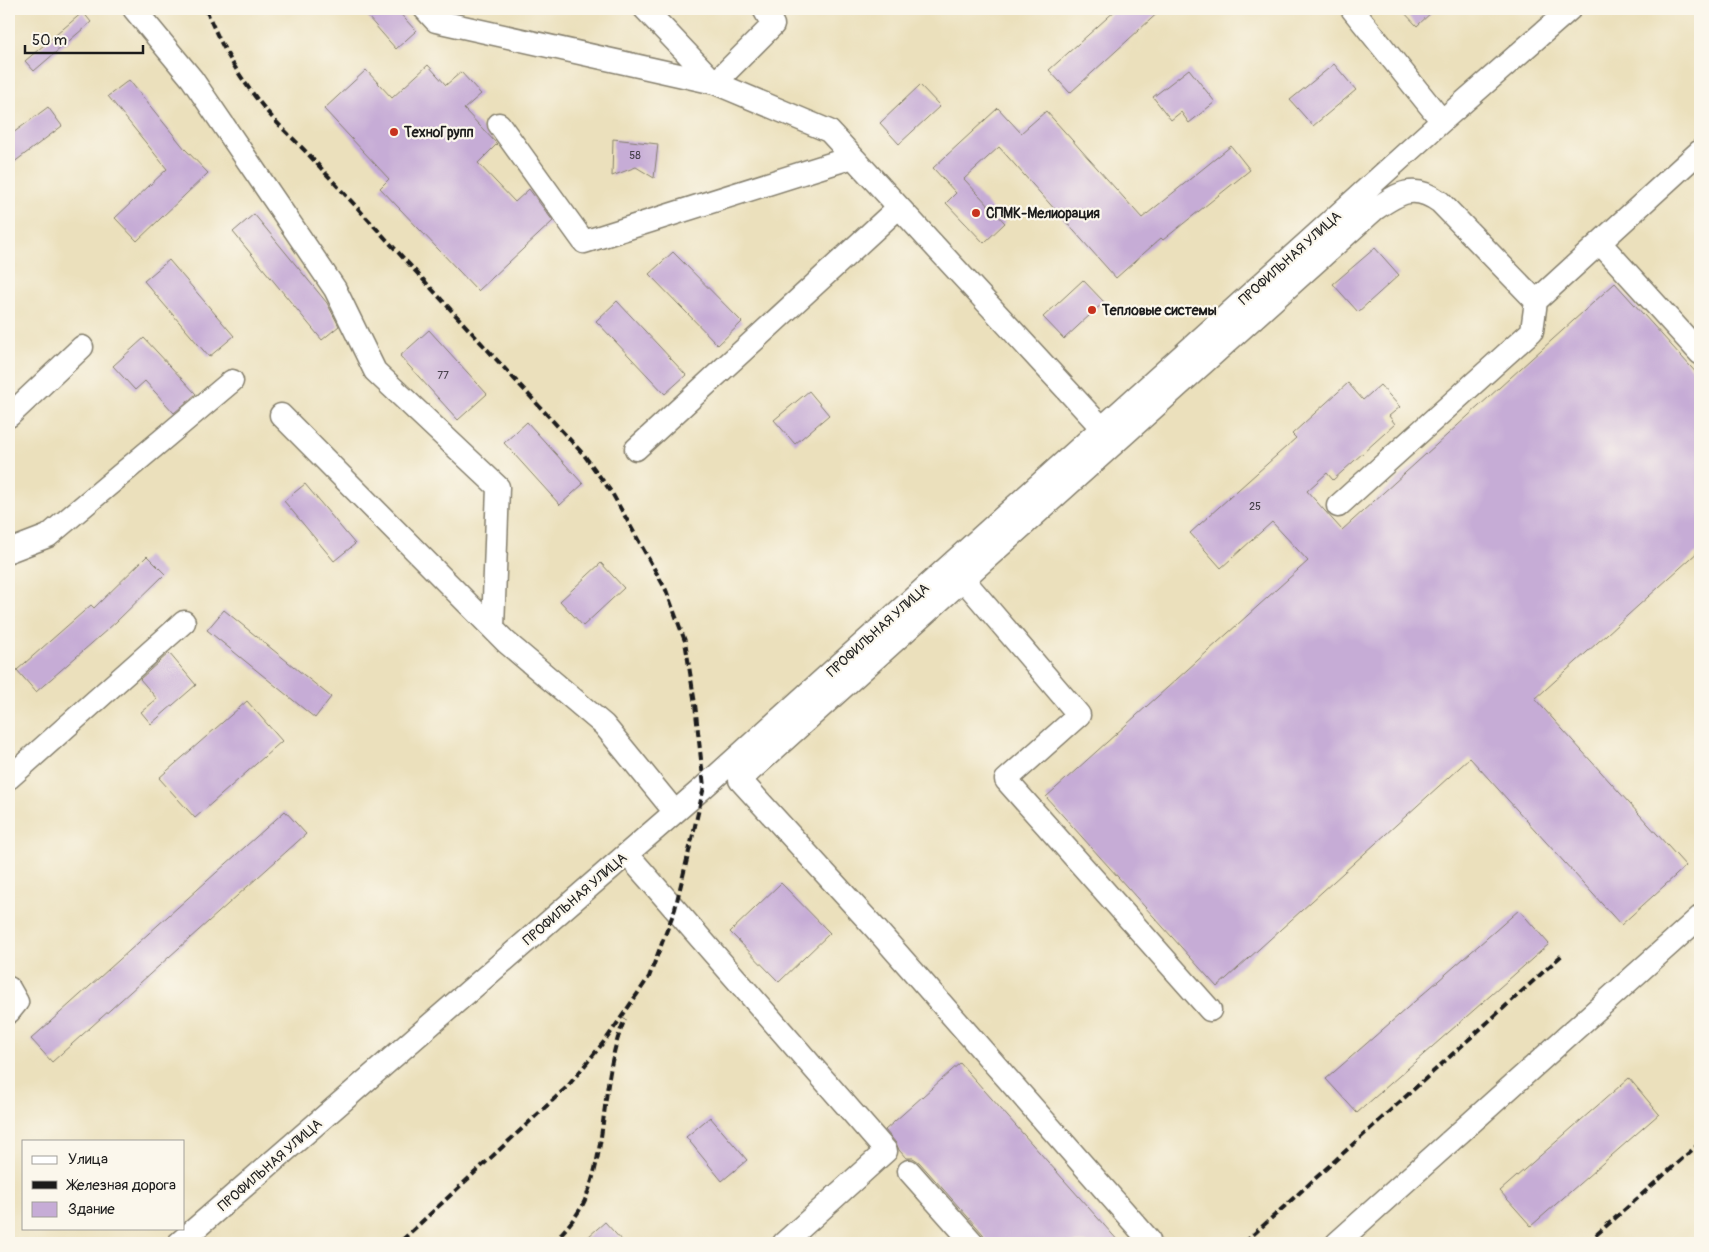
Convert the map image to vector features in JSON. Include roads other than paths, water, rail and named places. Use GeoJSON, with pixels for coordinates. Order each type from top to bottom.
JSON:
{"type":"FeatureCollection","features":[{"type":"Feature","properties":{"kind":"street"},"geometry":{"type":"LineString","coordinates":[[134,9],[192,80],[336,289],[375,370],[498,487],[493,628]]}},
{"type":"Feature","properties":{"kind":"street"},"geometry":{"type":"LineString","coordinates":[[425,9],[436,21],[715,83],[829,131],[1102,428]]}},
{"type":"Feature","properties":{"kind":"street"},"geometry":{"type":"LineString","coordinates":[[646,9],[715,83]]}},
{"type":"Feature","properties":{"kind":"street"},"geometry":{"type":"LineString","coordinates":[[715,83],[773,25],[764,9]]}},
{"type":"Feature","properties":{"kind":"street"},"geometry":{"type":"LineString","coordinates":[[1352,9],[1442,121]]}},
{"type":"Feature","properties":{"kind":"street","name":"ПРОФИЛЬНАЯ УЛИЦА"},"geometry":{"type":"LineString","coordinates":[[179,1243],[675,812],[1442,121],[1570,9]]}},
{"type":"Feature","properties":{"kind":"street"},"geometry":{"type":"LineString","coordinates":[[499,124],[584,242],[852,156]]}},
{"type":"Feature","properties":{"kind":"street"},"geometry":{"type":"LineString","coordinates":[[1338,506],[1532,331],[1536,301],[1700,151]]}},
{"type":"Feature","properties":{"kind":"street"},"geometry":{"type":"LineString","coordinates":[[1149,1240],[875,928],[740,780],[1375,209],[1395,196],[1413,191],[1428,193],[1440,202],[1536,301]]}},
{"type":"Feature","properties":{"kind":"street"},"geometry":{"type":"LineString","coordinates":[[636,449],[899,207]]}},
{"type":"Feature","properties":{"kind":"street"},"geometry":{"type":"LineString","coordinates":[[1600,243],[1700,353]]}},
{"type":"Feature","properties":{"kind":"street"},"geometry":{"type":"LineString","coordinates":[[9,416],[82,348]]}},
{"type":"Feature","properties":{"kind":"street"},"geometry":{"type":"LineString","coordinates":[[9,551],[48,536],[232,381]]}},
{"type":"Feature","properties":{"kind":"street"},"geometry":{"type":"LineString","coordinates":[[281,415],[506,642],[604,725],[675,812]]}},
{"type":"Feature","properties":{"kind":"street"},"geometry":{"type":"LineString","coordinates":[[963,579],[1079,715],[1006,780],[1210,1010]]}},
{"type":"Feature","properties":{"kind":"street"},"geometry":{"type":"LineString","coordinates":[[9,778],[184,622]]}},
{"type":"Feature","properties":{"kind":"street"},"geometry":{"type":"LineString","coordinates":[[627,854],[886,1151],[784,1243]]}},
{"type":"Feature","properties":{"kind":"street"},"geometry":{"type":"LineString","coordinates":[[1337,1243],[1700,917]]}},
{"type":"Feature","properties":{"kind":"street"},"geometry":{"type":"LineString","coordinates":[[9,988],[18,1002],[9,1012]]}},
{"type":"Feature","properties":{"kind":"street"},"geometry":{"type":"LineString","coordinates":[[909,1171],[973,1243]]}},
{"type":"Feature","properties":{"kind":"railway"},"geometry":{"type":"LineString","coordinates":[[206,9],[231,61],[247,86],[275,121],[308,154],[584,455],[612,493],[666,590],[685,641],[695,704],[704,787],[675,909],[649,977],[607,1038],[568,1086],[399,1243]]}},
{"type":"Feature","properties":{"kind":"railway"},"geometry":{"type":"LineString","coordinates":[[1244,1243],[1562,955]]}},
{"type":"Feature","properties":{"kind":"railway"},"geometry":{"type":"LineString","coordinates":[[552,1243],[566,1229],[579,1211],[593,1178],[602,1133],[612,1063],[625,1019]]}},
{"type":"Feature","properties":{"kind":"railway"},"geometry":{"type":"LineString","coordinates":[[1587,1243],[1700,1143]]}},
{"type":"Feature","properties":{"kind":"place","name":"ТехноГрупп"},"geometry":{"type":"Point","coordinates":[394,132]}},
{"type":"Feature","properties":{"kind":"place","name":"СПМК-Мелиорация"},"geometry":{"type":"Point","coordinates":[976,213]}},
{"type":"Feature","properties":{"kind":"place","name":"Тепловые системы"},"geometry":{"type":"Point","coordinates":[1092,310]}}]}
